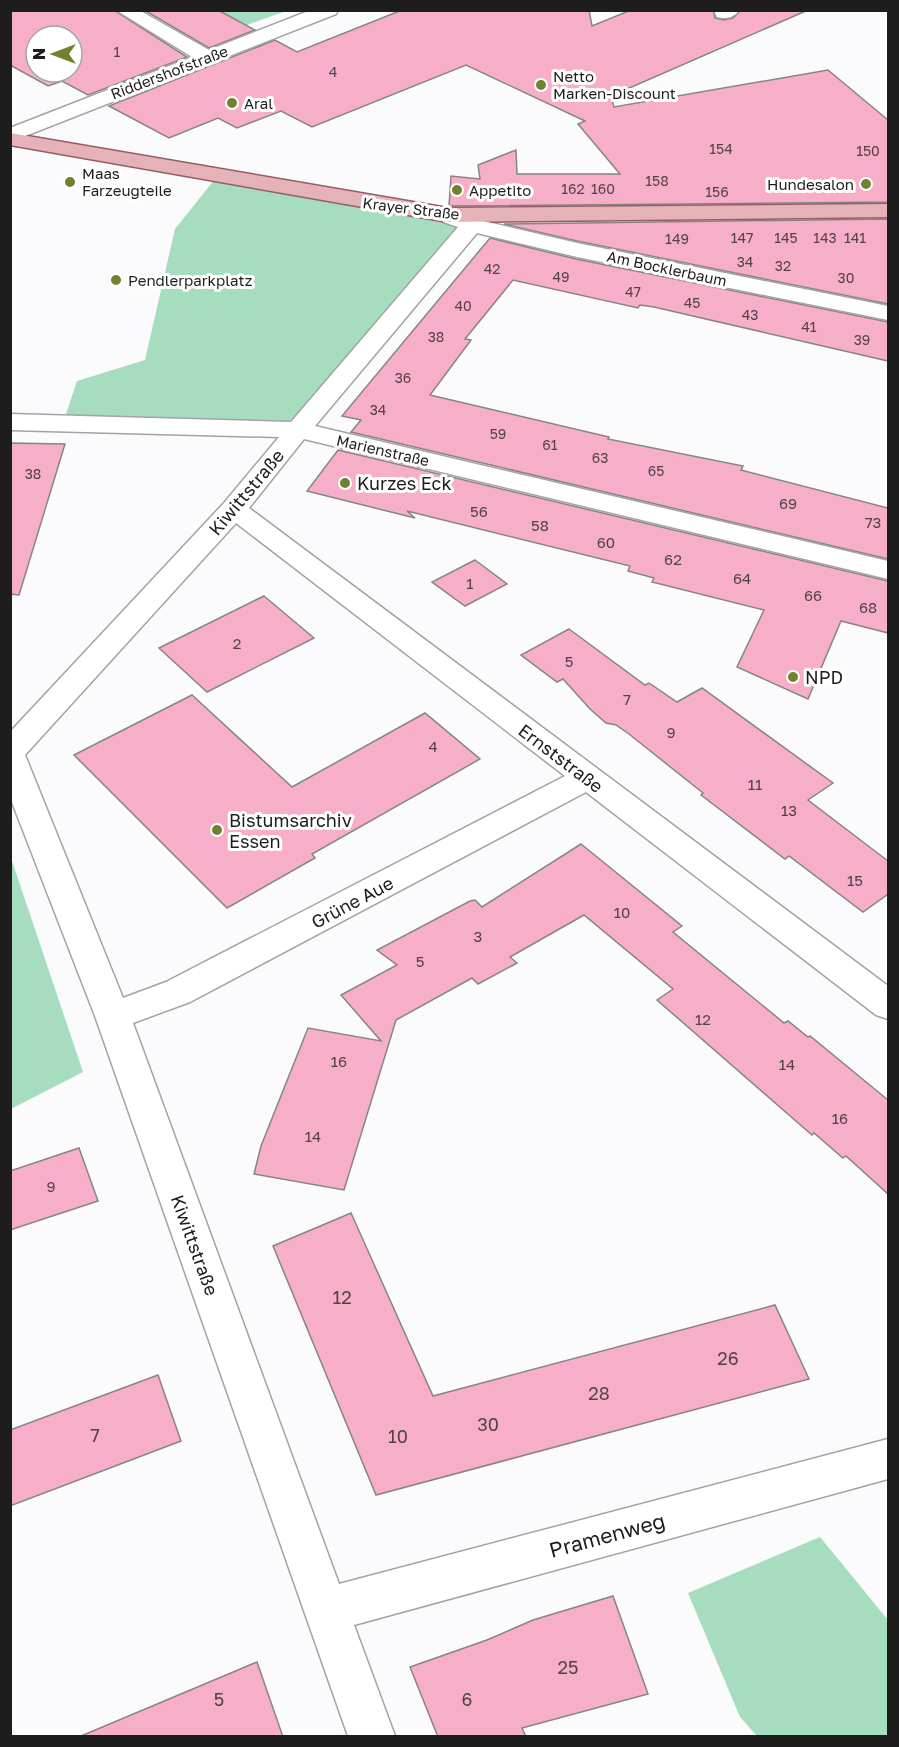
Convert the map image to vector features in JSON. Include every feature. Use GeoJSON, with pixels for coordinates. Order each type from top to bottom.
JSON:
{"type":"FeatureCollection","features":[{"type":"Feature","properties":{"kind":"main road","name":"Krayer Straße"},"geometry":{"type":"LineString","coordinates":[[10,138],[448,215],[888,211]]}},
{"type":"Feature","properties":{"kind":"street"},"geometry":{"type":"LineString","coordinates":[[125,10],[207,57]]}},
{"type":"Feature","properties":{"kind":"street","name":"Riddershofstraße"},"geometry":{"type":"LineString","coordinates":[[10,138],[27,128],[329,10]]}},
{"type":"Feature","properties":{"kind":"street","name":"Am Bocklerbaum"},"geometry":{"type":"LineString","coordinates":[[448,215],[472,225],[577,250],[888,313]]}},
{"type":"Feature","properties":{"kind":"street","name":"Kiwittstraße"},"geometry":{"type":"LineString","coordinates":[[371,1737],[113,1016],[10,754],[234,509],[472,225]]}},
{"type":"Feature","properties":{"kind":"street","name":"Marienstraße"},"geometry":{"type":"LineString","coordinates":[[10,422],[298,430],[888,570]]}},
{"type":"Feature","properties":{"kind":"street","name":"Ernststraße"},"geometry":{"type":"LineString","coordinates":[[234,509],[888,1005]]}},
{"type":"Feature","properties":{"kind":"street","name":"Grüne Aue"},"geometry":{"type":"LineString","coordinates":[[113,1016],[178,992],[210,976],[587,778]]}},
{"type":"Feature","properties":{"kind":"street","name":"Pramenweg"},"geometry":{"type":"LineString","coordinates":[[325,1610],[888,1460]]}},
{"type":"Feature","properties":{"kind":"green space"},"geometry":{"type":"Polygon","coordinates":[[[150,11],[286,11],[203,41],[150,11]]]}},
{"type":"Feature","properties":{"kind":"green space"},"geometry":{"type":"Polygon","coordinates":[[[215,179],[469,226],[295,426],[64,420],[77,381],[145,360],[175,229],[215,179]]]}},
{"type":"Feature","properties":{"kind":"green space"},"geometry":{"type":"Polygon","coordinates":[[[10,855],[83,1072],[11,1109],[10,1109],[10,855]]]}},
{"type":"Feature","properties":{"kind":"green space"},"geometry":{"type":"Polygon","coordinates":[[[820,1537],[888,1620],[888,1736],[757,1736],[740,1717],[688,1593],[820,1537]]]}},
{"type":"Feature","properties":{"kind":"building"},"geometry":{"type":"Polygon","coordinates":[[[10,10],[114,10],[187,57],[88,95],[68,84],[84,84],[84,24],[24,24],[24,73],[10,65],[10,10]]]}},
{"type":"Feature","properties":{"kind":"building"},"geometry":{"type":"Polygon","coordinates":[[[144,10],[218,10],[255,30],[209,48],[144,10]]]}},
{"type":"Feature","properties":{"kind":"building"},"geometry":{"type":"Polygon","coordinates":[[[402,10],[589,10],[592,26],[631,10],[713,10],[715,18],[724,20],[733,18],[741,10],[808,10],[611,96],[614,107],[828,70],[888,120],[888,202],[449,206],[451,176],[480,179],[478,165],[516,150],[517,174],[620,174],[578,124],[585,121],[466,65],[312,127],[281,111],[237,128],[218,118],[169,138],[109,106],[275,40],[297,52],[402,10]]]}},
{"type":"Feature","properties":{"kind":"building"},"geometry":{"type":"Polygon","coordinates":[[[888,219],[888,304],[504,224],[888,219]]]}},
{"type":"Feature","properties":{"kind":"building"},"geometry":{"type":"Polygon","coordinates":[[[490,238],[576,259],[888,322],[888,361],[654,307],[640,305],[638,308],[513,280],[465,339],[471,340],[430,395],[609,437],[608,439],[743,466],[741,470],[888,508],[888,559],[351,432],[361,420],[342,416],[490,238]]]}},
{"type":"Feature","properties":{"kind":"building"},"geometry":{"type":"Polygon","coordinates":[[[10,443],[65,444],[19,595],[10,594],[10,443]]]}},
{"type":"Feature","properties":{"kind":"building"},"geometry":{"type":"Polygon","coordinates":[[[338,450],[888,581],[888,633],[841,621],[808,699],[737,667],[764,610],[652,582],[654,578],[628,571],[630,566],[407,511],[415,518],[307,491],[338,450]]]}},
{"type":"Feature","properties":{"kind":"building"},"geometry":{"type":"Polygon","coordinates":[[[475,560],[507,584],[465,606],[432,582],[475,560]]]}},
{"type":"Feature","properties":{"kind":"building"},"geometry":{"type":"Polygon","coordinates":[[[264,596],[314,638],[207,692],[159,648],[264,596]]]}},
{"type":"Feature","properties":{"kind":"building"},"geometry":{"type":"Polygon","coordinates":[[[569,629],[645,685],[649,683],[677,702],[702,688],[833,783],[808,800],[888,861],[888,894],[863,912],[789,856],[785,859],[701,795],[703,793],[629,734],[616,725],[606,723],[563,679],[557,682],[521,655],[569,629]]]}},
{"type":"Feature","properties":{"kind":"building"},"geometry":{"type":"Polygon","coordinates":[[[192,695],[292,787],[425,713],[480,759],[312,854],[315,858],[227,908],[74,755],[192,695]]]}},
{"type":"Feature","properties":{"kind":"building"},"geometry":{"type":"Polygon","coordinates":[[[581,844],[682,926],[673,932],[784,1023],[788,1021],[808,1037],[810,1036],[888,1100],[888,1194],[846,1156],[843,1158],[814,1133],[812,1135],[657,1000],[673,989],[584,915],[510,957],[517,963],[478,984],[472,978],[396,1020],[344,1190],[254,1174],[261,1146],[308,1028],[381,1041],[341,995],[397,965],[377,950],[470,901],[475,900],[482,907],[581,844]]]}},
{"type":"Feature","properties":{"kind":"building"},"geometry":{"type":"Polygon","coordinates":[[[79,1148],[98,1201],[10,1230],[10,1171],[79,1148]]]}},
{"type":"Feature","properties":{"kind":"building"},"geometry":{"type":"Polygon","coordinates":[[[351,1213],[433,1396],[775,1305],[809,1379],[376,1495],[273,1246],[351,1213]]]}},
{"type":"Feature","properties":{"kind":"building"},"geometry":{"type":"Polygon","coordinates":[[[158,1375],[181,1441],[10,1506],[10,1430],[158,1375]]]}},
{"type":"Feature","properties":{"kind":"building"},"geometry":{"type":"Polygon","coordinates":[[[613,1596],[648,1694],[522,1728],[526,1737],[438,1737],[410,1667],[487,1640],[533,1620],[613,1596]]]}},
{"type":"Feature","properties":{"kind":"building"},"geometry":{"type":"Polygon","coordinates":[[[257,1662],[283,1737],[81,1737],[81,1736],[257,1662]]]}},
{"type":"Feature","properties":{"kind":"place","name":"Netto Marken-Discount"},"geometry":{"type":"Point","coordinates":[541,85]}},
{"type":"Feature","properties":{"kind":"place","name":"Aral"},"geometry":{"type":"Point","coordinates":[232,103]}},
{"type":"Feature","properties":{"kind":"place","name":"Maas Farzeugteile"},"geometry":{"type":"Point","coordinates":[70,182]}},
{"type":"Feature","properties":{"kind":"place","name":"Hundesalon"},"geometry":{"type":"Point","coordinates":[866,184]}},
{"type":"Feature","properties":{"kind":"place","name":"Appetito"},"geometry":{"type":"Point","coordinates":[457,190]}},
{"type":"Feature","properties":{"kind":"place","name":"Pendlerparkplatz"},"geometry":{"type":"Point","coordinates":[116,280]}},
{"type":"Feature","properties":{"kind":"place","name":"Kurzes Eck"},"geometry":{"type":"Point","coordinates":[345,483]}},
{"type":"Feature","properties":{"kind":"place","name":"NPD"},"geometry":{"type":"Point","coordinates":[793,677]}},
{"type":"Feature","properties":{"kind":"place","name":"Bistumsarchiv Essen"},"geometry":{"type":"Point","coordinates":[217,830]}}]}
